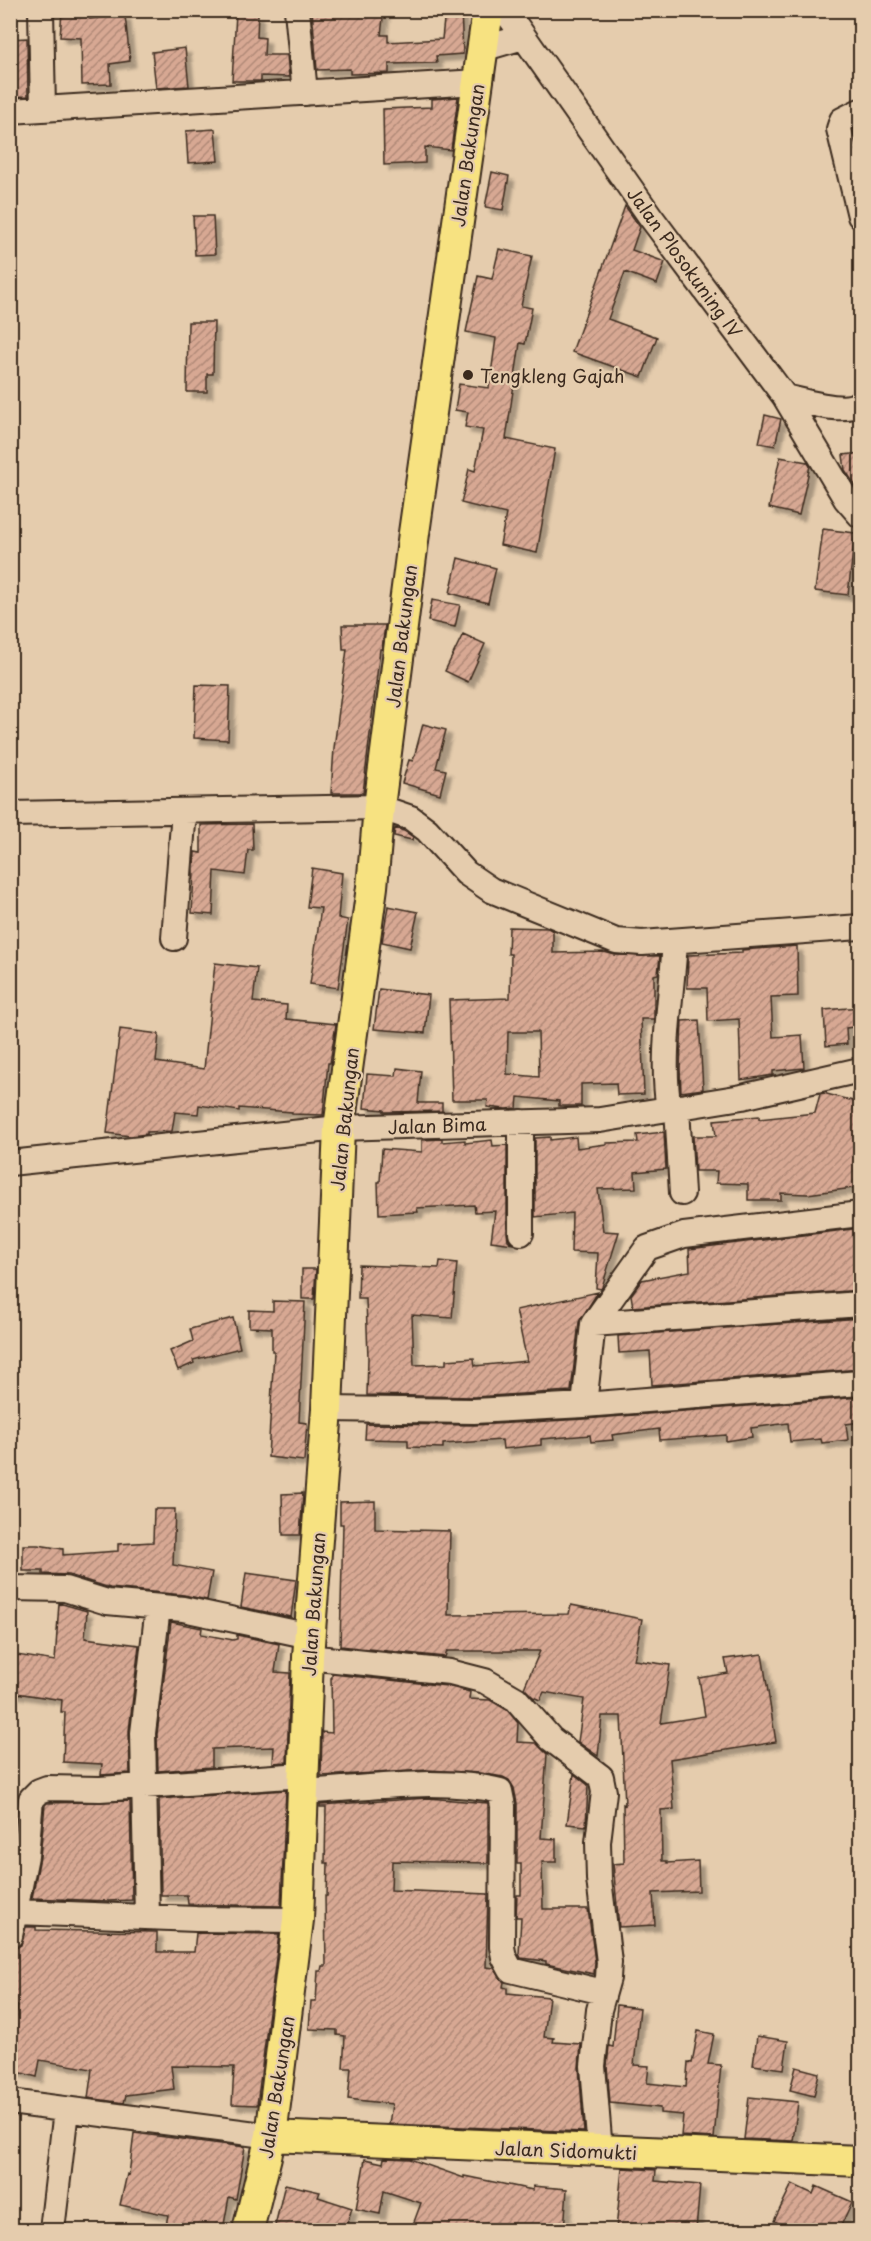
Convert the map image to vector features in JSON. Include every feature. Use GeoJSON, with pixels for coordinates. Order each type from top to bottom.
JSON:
{"type":"FeatureCollection","features":[{"type":"Feature","properties":{"kind":"main road","name":"Jalan Bakungan"},"geometry":{"type":"LineString","coordinates":[[248,2230],[271,2136],[298,1920],[309,1647],[327,1409],[339,1128],[372,887],[379,807],[414,534],[488,10]]}},
{"type":"Feature","properties":{"kind":"main road","name":"Jalan Sidomukti"},"geometry":{"type":"LineString","coordinates":[[271,2136],[861,2161]]}},
{"type":"Feature","properties":{"kind":"street"},"geometry":{"type":"LineString","coordinates":[[41,10],[43,109]]}},
{"type":"Feature","properties":{"kind":"street"},"geometry":{"type":"LineString","coordinates":[[297,10],[305,93]]}},
{"type":"Feature","properties":{"kind":"street","name":"Jalan Plosokuning IV"},"geometry":{"type":"LineString","coordinates":[[505,10],[650,216],[785,397],[846,499],[861,515]]}},
{"type":"Feature","properties":{"kind":"street"},"geometry":{"type":"LineString","coordinates":[[482,49],[523,38]]}},
{"type":"Feature","properties":{"kind":"street"},"geometry":{"type":"LineString","coordinates":[[10,111],[477,82]]}},
{"type":"Feature","properties":{"kind":"street"},"geometry":{"type":"LineString","coordinates":[[860,209],[839,129],[842,120],[861,111]]}},
{"type":"Feature","properties":{"kind":"street"},"geometry":{"type":"LineString","coordinates":[[785,397],[836,408],[856,406],[861,402]]}},
{"type":"Feature","properties":{"kind":"street"},"geometry":{"type":"LineString","coordinates":[[10,814],[379,807],[411,818],[427,830],[466,873],[491,890],[616,941],[642,943],[861,927]]}},
{"type":"Feature","properties":{"kind":"street"},"geometry":{"type":"LineString","coordinates":[[174,938],[184,811]]}},
{"type":"Feature","properties":{"kind":"street"},"geometry":{"type":"LineString","coordinates":[[675,941],[666,1061],[666,1093],[673,1109],[682,1192]]}},
{"type":"Feature","properties":{"kind":"street","name":"Jalan Bima"},"geometry":{"type":"LineString","coordinates":[[10,1163],[339,1128],[600,1120],[742,1096],[861,1070]]}},
{"type":"Feature","properties":{"kind":"street"},"geometry":{"type":"LineString","coordinates":[[521,1122],[521,1233]]}},
{"type":"Feature","properties":{"kind":"street"},"geometry":{"type":"LineString","coordinates":[[584,1405],[593,1324],[647,1248],[684,1235],[861,1214]]}},
{"type":"Feature","properties":{"kind":"street"},"geometry":{"type":"LineString","coordinates":[[593,1324],[861,1304]]}},
{"type":"Feature","properties":{"kind":"street"},"geometry":{"type":"LineString","coordinates":[[327,1409],[474,1411],[584,1405],[861,1383]]}},
{"type":"Feature","properties":{"kind":"street"},"geometry":{"type":"LineString","coordinates":[[10,1588],[65,1589],[107,1602],[183,1609],[309,1647],[450,1672],[485,1681],[516,1699],[551,1739],[601,1777],[604,1792],[598,1842],[599,1879],[609,1962],[608,1978],[599,2010],[593,2066],[600,2151]]}},
{"type":"Feature","properties":{"kind":"street"},"geometry":{"type":"LineString","coordinates":[[147,1917],[143,1787],[144,1723],[158,1607]]}},
{"type":"Feature","properties":{"kind":"street"},"geometry":{"type":"LineString","coordinates":[[10,1936],[26,1856],[30,1808],[34,1795],[48,1788],[100,1790],[303,1783],[462,1786],[500,1791],[502,1794],[502,1947],[507,1965],[511,1970],[603,1992]]}},
{"type":"Feature","properties":{"kind":"street"},"geometry":{"type":"LineString","coordinates":[[16,1912],[298,1920]]}},
{"type":"Feature","properties":{"kind":"street"},"geometry":{"type":"LineString","coordinates":[[10,2102],[271,2136]]}},
{"type":"Feature","properties":{"kind":"street"},"geometry":{"type":"LineString","coordinates":[[52,2230],[66,2110]]}},
{"type":"Feature","properties":{"kind":"building"},"geometry":{"type":"Polygon","coordinates":[[[312,10],[384,10],[381,35],[388,35],[388,42],[442,39],[445,10],[461,10],[463,54],[436,56],[437,63],[389,64],[389,73],[350,74],[350,69],[317,70],[312,10]]]}},
{"type":"Feature","properties":{"kind":"building"},"geometry":{"type":"Polygon","coordinates":[[[62,11],[90,12],[90,19],[125,15],[130,61],[110,64],[111,84],[82,85],[81,38],[60,37],[62,11]]]}},
{"type":"Feature","properties":{"kind":"building"},"geometry":{"type":"Polygon","coordinates":[[[236,13],[258,14],[257,37],[265,38],[264,55],[287,55],[289,77],[261,76],[261,81],[232,81],[236,13]]]}},
{"type":"Feature","properties":{"kind":"building"},"geometry":{"type":"Polygon","coordinates":[[[27,38],[28,96],[10,97],[10,39],[27,38]]]}},
{"type":"Feature","properties":{"kind":"building"},"geometry":{"type":"Polygon","coordinates":[[[185,48],[189,86],[156,88],[152,52],[185,48]]]}},
{"type":"Feature","properties":{"kind":"building"},"geometry":{"type":"Polygon","coordinates":[[[458,97],[451,150],[425,147],[425,163],[384,165],[383,109],[432,107],[432,99],[458,97]]]}},
{"type":"Feature","properties":{"kind":"building"},"geometry":{"type":"Polygon","coordinates":[[[215,129],[218,161],[188,163],[186,131],[215,129]]]}},
{"type":"Feature","properties":{"kind":"building"},"geometry":{"type":"Polygon","coordinates":[[[492,172],[509,176],[503,210],[485,207],[492,172]]]}},
{"type":"Feature","properties":{"kind":"building"},"geometry":{"type":"Polygon","coordinates":[[[625,206],[640,227],[632,250],[665,262],[657,284],[625,272],[608,319],[657,337],[642,377],[572,352],[625,206]]]}},
{"type":"Feature","properties":{"kind":"building"},"geometry":{"type":"Polygon","coordinates":[[[193,216],[213,216],[215,254],[195,255],[193,216]]]}},
{"type":"Feature","properties":{"kind":"building"},"geometry":{"type":"Polygon","coordinates":[[[499,249],[532,256],[521,306],[532,308],[525,344],[520,343],[506,439],[555,449],[537,553],[500,545],[506,514],[461,503],[469,469],[475,471],[483,430],[465,427],[468,412],[455,410],[459,384],[489,388],[496,338],[466,332],[478,276],[492,279],[499,249]]]}},
{"type":"Feature","properties":{"kind":"building"},"geometry":{"type":"Polygon","coordinates":[[[188,322],[214,322],[213,374],[207,374],[207,392],[187,392],[188,322]]]}},
{"type":"Feature","properties":{"kind":"building"},"geometry":{"type":"Polygon","coordinates":[[[765,415],[781,419],[775,446],[759,443],[765,415]]]}},
{"type":"Feature","properties":{"kind":"building"},"geometry":{"type":"Polygon","coordinates":[[[861,453],[861,494],[845,470],[843,455],[861,453]]]}},
{"type":"Feature","properties":{"kind":"building"},"geometry":{"type":"Polygon","coordinates":[[[780,457],[807,462],[810,466],[799,515],[769,508],[780,457]]]}},
{"type":"Feature","properties":{"kind":"building"},"geometry":{"type":"Polygon","coordinates":[[[823,529],[855,533],[848,595],[815,591],[823,529]]]}},
{"type":"Feature","properties":{"kind":"building"},"geometry":{"type":"Polygon","coordinates":[[[458,558],[496,568],[488,603],[450,593],[458,558]]]}},
{"type":"Feature","properties":{"kind":"building"},"geometry":{"type":"Polygon","coordinates":[[[432,600],[460,605],[455,627],[428,621],[432,600]]]}},
{"type":"Feature","properties":{"kind":"building"},"geometry":{"type":"Polygon","coordinates":[[[342,625],[385,625],[382,649],[380,649],[363,793],[331,793],[334,748],[347,649],[343,649],[342,625]]]}},
{"type":"Feature","properties":{"kind":"building"},"geometry":{"type":"Polygon","coordinates":[[[463,634],[485,644],[468,682],[445,671],[463,634]]]}},
{"type":"Feature","properties":{"kind":"building"},"geometry":{"type":"Polygon","coordinates":[[[196,685],[230,686],[228,740],[194,738],[196,685]]]}},
{"type":"Feature","properties":{"kind":"building"},"geometry":{"type":"Polygon","coordinates":[[[423,724],[446,730],[436,768],[446,770],[440,794],[402,783],[409,760],[413,761],[423,724]]]}},
{"type":"Feature","properties":{"kind":"building"},"geometry":{"type":"Polygon","coordinates":[[[252,824],[253,850],[248,850],[245,875],[215,871],[213,915],[192,913],[195,852],[201,853],[201,825],[252,824]]]}},
{"type":"Feature","properties":{"kind":"building"},"geometry":{"type":"Polygon","coordinates":[[[395,828],[413,837],[412,840],[394,836],[395,828]]]}},
{"type":"Feature","properties":{"kind":"building"},"geometry":{"type":"Polygon","coordinates":[[[312,868],[342,873],[338,918],[348,920],[338,988],[310,984],[321,908],[307,907],[312,868]]]}},
{"type":"Feature","properties":{"kind":"building"},"geometry":{"type":"Polygon","coordinates":[[[388,906],[418,912],[410,948],[382,942],[388,906]]]}},
{"type":"Feature","properties":{"kind":"building"},"geometry":{"type":"Polygon","coordinates":[[[509,927],[548,928],[553,931],[553,953],[604,952],[615,955],[660,956],[658,974],[654,975],[654,1019],[641,1019],[644,1094],[617,1095],[616,1083],[581,1084],[581,1106],[559,1106],[559,1101],[518,1097],[517,1108],[506,1109],[487,1107],[488,1100],[452,1100],[449,1000],[510,998],[511,954],[508,954],[509,927]],[[508,1032],[507,1074],[539,1077],[538,1032],[508,1032]]]}},
{"type":"Feature","properties":{"kind":"building"},"geometry":{"type":"Polygon","coordinates":[[[797,946],[798,996],[771,997],[773,1037],[802,1035],[804,1068],[773,1071],[773,1075],[741,1080],[739,1019],[708,1021],[707,988],[687,988],[688,955],[742,953],[742,950],[797,946]]]}},
{"type":"Feature","properties":{"kind":"building"},"geometry":{"type":"Polygon","coordinates":[[[215,963],[257,968],[253,1002],[287,1005],[286,1019],[336,1024],[330,1063],[328,1063],[323,1115],[239,1108],[239,1111],[199,1105],[198,1114],[175,1112],[172,1131],[147,1132],[147,1134],[130,1136],[107,1133],[120,1029],[159,1034],[156,1062],[204,1069],[215,963]]]}},
{"type":"Feature","properties":{"kind":"building"},"geometry":{"type":"Polygon","coordinates":[[[379,989],[429,995],[425,1033],[374,1029],[379,989]]]}},
{"type":"Feature","properties":{"kind":"building"},"geometry":{"type":"Polygon","coordinates":[[[861,1007],[861,1026],[846,1028],[847,1044],[826,1046],[824,1010],[861,1007]]]}},
{"type":"Feature","properties":{"kind":"building"},"geometry":{"type":"Polygon","coordinates":[[[699,1020],[703,1089],[681,1092],[682,1021],[699,1020]]]}},
{"type":"Feature","properties":{"kind":"building"},"geometry":{"type":"Polygon","coordinates":[[[397,1068],[421,1071],[418,1103],[442,1103],[442,1111],[384,1112],[384,1110],[364,1108],[367,1074],[396,1076],[397,1068]]]}},
{"type":"Feature","properties":{"kind":"building"},"geometry":{"type":"Polygon","coordinates":[[[820,1094],[861,1103],[861,1187],[807,1194],[781,1193],[781,1200],[748,1200],[748,1184],[716,1183],[717,1171],[695,1171],[693,1136],[716,1136],[714,1120],[759,1116],[759,1119],[815,1113],[820,1094]]]}},
{"type":"Feature","properties":{"kind":"building"},"geometry":{"type":"Polygon","coordinates":[[[664,1132],[666,1169],[635,1172],[636,1188],[598,1189],[603,1231],[619,1232],[602,1287],[601,1289],[596,1288],[598,1253],[571,1252],[572,1213],[535,1217],[535,1138],[550,1137],[550,1140],[576,1137],[577,1148],[606,1143],[638,1142],[637,1135],[664,1132]]]}},
{"type":"Feature","properties":{"kind":"building"},"geometry":{"type":"Polygon","coordinates":[[[442,1139],[442,1142],[465,1140],[465,1143],[492,1140],[493,1146],[507,1145],[507,1233],[508,1240],[513,1244],[491,1241],[495,1211],[475,1212],[474,1205],[417,1208],[418,1212],[379,1214],[378,1182],[380,1182],[382,1149],[422,1152],[422,1140],[442,1139]]]}},
{"type":"Feature","properties":{"kind":"building"},"geometry":{"type":"Polygon","coordinates":[[[861,1228],[861,1290],[633,1307],[631,1295],[642,1280],[690,1271],[689,1249],[861,1228]]]}},
{"type":"Feature","properties":{"kind":"building"},"geometry":{"type":"Polygon","coordinates":[[[440,1261],[457,1263],[452,1318],[412,1315],[414,1365],[446,1364],[446,1360],[474,1358],[475,1366],[527,1361],[516,1310],[598,1292],[579,1322],[571,1391],[474,1397],[367,1395],[366,1299],[358,1299],[359,1265],[439,1268],[440,1261]]]}},
{"type":"Feature","properties":{"kind":"building"},"geometry":{"type":"Polygon","coordinates":[[[302,1269],[316,1269],[314,1299],[302,1299],[302,1269]]]}},
{"type":"Feature","properties":{"kind":"building"},"geometry":{"type":"Polygon","coordinates":[[[273,1301],[305,1302],[299,1422],[307,1423],[304,1461],[268,1457],[274,1351],[272,1351],[272,1328],[249,1327],[249,1310],[273,1311],[273,1301]]]}},
{"type":"Feature","properties":{"kind":"building"},"geometry":{"type":"Polygon","coordinates":[[[233,1318],[240,1348],[193,1360],[194,1363],[178,1370],[170,1351],[193,1341],[190,1329],[233,1318]]]}},
{"type":"Feature","properties":{"kind":"building"},"geometry":{"type":"Polygon","coordinates":[[[861,1318],[861,1369],[652,1385],[650,1351],[619,1353],[618,1336],[861,1318]]]}},
{"type":"Feature","properties":{"kind":"building"},"geometry":{"type":"Polygon","coordinates":[[[861,1397],[861,1422],[846,1424],[848,1440],[822,1443],[821,1439],[790,1442],[788,1423],[751,1428],[752,1437],[726,1441],[726,1435],[660,1440],[659,1429],[612,1435],[613,1440],[591,1442],[590,1435],[541,1439],[541,1445],[503,1449],[502,1440],[443,1444],[443,1448],[408,1447],[408,1440],[365,1439],[366,1424],[475,1425],[585,1419],[861,1397]]]}},
{"type":"Feature","properties":{"kind":"building"},"geometry":{"type":"Polygon","coordinates":[[[303,1493],[300,1535],[283,1535],[282,1494],[303,1493]]]}},
{"type":"Feature","properties":{"kind":"building"},"geometry":{"type":"Polygon","coordinates":[[[375,1501],[375,1529],[450,1531],[448,1615],[569,1614],[571,1605],[642,1619],[634,1660],[670,1665],[661,1723],[705,1716],[699,1678],[728,1673],[725,1659],[762,1654],[776,1742],[670,1759],[674,1809],[661,1810],[662,1861],[667,1861],[667,1863],[698,1861],[699,1891],[653,1893],[655,1925],[619,1927],[613,1864],[624,1863],[623,1804],[625,1805],[621,1716],[602,1716],[598,1756],[578,1742],[584,1699],[544,1692],[540,1700],[524,1688],[540,1651],[447,1651],[445,1657],[340,1646],[343,1524],[340,1524],[340,1502],[375,1501]]]}},
{"type":"Feature","properties":{"kind":"building"},"geometry":{"type":"Polygon","coordinates":[[[154,1509],[175,1509],[173,1565],[212,1572],[207,1600],[184,1595],[110,1588],[69,1575],[23,1571],[23,1545],[63,1549],[63,1555],[118,1551],[118,1544],[153,1542],[154,1509]]]}},
{"type":"Feature","properties":{"kind":"building"},"geometry":{"type":"Polygon","coordinates":[[[246,1573],[296,1580],[291,1617],[241,1607],[246,1573]]]}},
{"type":"Feature","properties":{"kind":"building"},"geometry":{"type":"Polygon","coordinates":[[[59,1603],[87,1611],[85,1638],[139,1645],[129,1731],[130,1773],[101,1775],[102,1764],[63,1762],[65,1712],[61,1712],[62,1700],[10,1692],[10,1659],[16,1660],[17,1655],[55,1661],[59,1603]]]}},
{"type":"Feature","properties":{"kind":"building"},"geometry":{"type":"Polygon","coordinates":[[[171,1622],[202,1628],[201,1634],[233,1640],[237,1639],[237,1635],[279,1644],[275,1672],[290,1673],[287,1762],[273,1763],[274,1747],[212,1749],[212,1767],[158,1771],[157,1734],[171,1622]]]}},
{"type":"Feature","properties":{"kind":"building"},"geometry":{"type":"Polygon","coordinates":[[[332,1674],[447,1686],[470,1692],[469,1699],[490,1700],[507,1710],[518,1723],[517,1742],[536,1743],[547,1754],[541,1838],[556,1839],[556,1862],[542,1862],[543,1909],[588,1909],[595,1962],[594,1974],[546,1964],[546,1961],[521,1958],[519,1954],[521,1917],[516,1917],[517,1895],[521,1895],[521,1864],[517,1864],[517,1803],[514,1788],[509,1780],[480,1773],[428,1770],[321,1776],[322,1732],[332,1733],[332,1674]]]}},
{"type":"Feature","properties":{"kind":"building"},"geometry":{"type":"Polygon","coordinates":[[[574,1774],[588,1785],[586,1826],[567,1824],[574,1774]]]}},
{"type":"Feature","properties":{"kind":"building"},"geometry":{"type":"Polygon","coordinates":[[[286,1790],[281,1906],[188,1904],[187,1895],[161,1895],[159,1799],[286,1790]]]}},
{"type":"Feature","properties":{"kind":"building"},"geometry":{"type":"Polygon","coordinates":[[[12,1794],[18,1795],[10,1861],[10,1804],[12,1794]]]}},
{"type":"Feature","properties":{"kind":"building"},"geometry":{"type":"Polygon","coordinates":[[[428,1798],[488,1803],[488,1863],[392,1861],[391,1890],[488,1894],[486,1967],[494,1968],[504,1982],[503,1987],[507,1988],[507,1993],[549,1997],[544,2037],[554,2038],[553,2042],[581,2044],[579,2067],[584,2132],[389,2124],[392,2104],[348,2099],[351,2068],[343,2068],[345,2036],[337,2035],[337,2030],[309,2029],[311,2001],[316,2001],[318,1971],[321,1971],[322,1966],[326,1966],[325,1896],[327,1896],[328,1863],[325,1863],[326,1807],[320,1807],[320,1805],[428,1798]]]}},
{"type":"Feature","properties":{"kind":"building"},"geometry":{"type":"Polygon","coordinates":[[[130,1801],[132,1900],[32,1898],[47,1803],[130,1801]]]}},
{"type":"Feature","properties":{"kind":"building"},"geometry":{"type":"Polygon","coordinates":[[[26,1927],[36,1927],[36,1930],[157,1932],[157,1952],[194,1952],[196,1933],[279,1934],[257,2105],[232,2104],[234,2067],[171,2066],[174,2089],[126,2095],[124,2103],[88,2098],[92,2069],[40,2060],[37,2077],[10,2070],[10,2038],[18,2006],[10,2004],[12,1950],[21,1945],[26,1927]]]}},
{"type":"Feature","properties":{"kind":"building"},"geometry":{"type":"Polygon","coordinates":[[[617,2005],[640,2008],[634,2065],[649,2066],[647,2083],[686,2087],[688,2062],[692,2063],[698,2031],[714,2034],[708,2064],[721,2065],[714,2138],[681,2136],[683,2115],[660,2113],[660,2108],[610,2103],[607,2066],[609,2046],[613,2047],[617,2005]]]}},
{"type":"Feature","properties":{"kind":"building"},"geometry":{"type":"Polygon","coordinates":[[[757,2036],[788,2041],[784,2069],[753,2065],[757,2036]]]}},
{"type":"Feature","properties":{"kind":"building"},"geometry":{"type":"Polygon","coordinates":[[[796,2067],[819,2073],[814,2096],[790,2090],[796,2067]]]}},
{"type":"Feature","properties":{"kind":"building"},"geometry":{"type":"Polygon","coordinates":[[[749,2097],[798,2102],[793,2141],[744,2139],[749,2097]]]}},
{"type":"Feature","properties":{"kind":"building"},"geometry":{"type":"Polygon","coordinates":[[[134,2133],[245,2147],[236,2199],[229,2197],[223,2230],[165,2230],[168,2215],[120,2205],[127,2174],[129,2175],[134,2133]]]}},
{"type":"Feature","properties":{"kind":"building"},"geometry":{"type":"Polygon","coordinates":[[[384,2158],[410,2159],[464,2178],[464,2176],[533,2190],[533,2186],[567,2189],[564,2230],[411,2230],[421,2203],[384,2191],[380,2214],[356,2209],[365,2159],[383,2163],[384,2158]]]}},
{"type":"Feature","properties":{"kind":"building"},"geometry":{"type":"Polygon","coordinates":[[[622,2168],[656,2170],[655,2181],[700,2185],[696,2230],[616,2230],[622,2168]]]}},
{"type":"Feature","properties":{"kind":"building"},"geometry":{"type":"Polygon","coordinates":[[[285,2184],[320,2192],[318,2197],[352,2208],[345,2230],[274,2230],[285,2184]]]}},
{"type":"Feature","properties":{"kind":"building"},"geometry":{"type":"Polygon","coordinates":[[[792,2184],[813,2194],[816,2186],[852,2202],[839,2230],[794,2230],[774,2221],[792,2184]]]}},
{"type":"Feature","properties":{"kind":"place","name":"Tengkleng Gajah"},"geometry":{"type":"Point","coordinates":[468,375]}}]}
